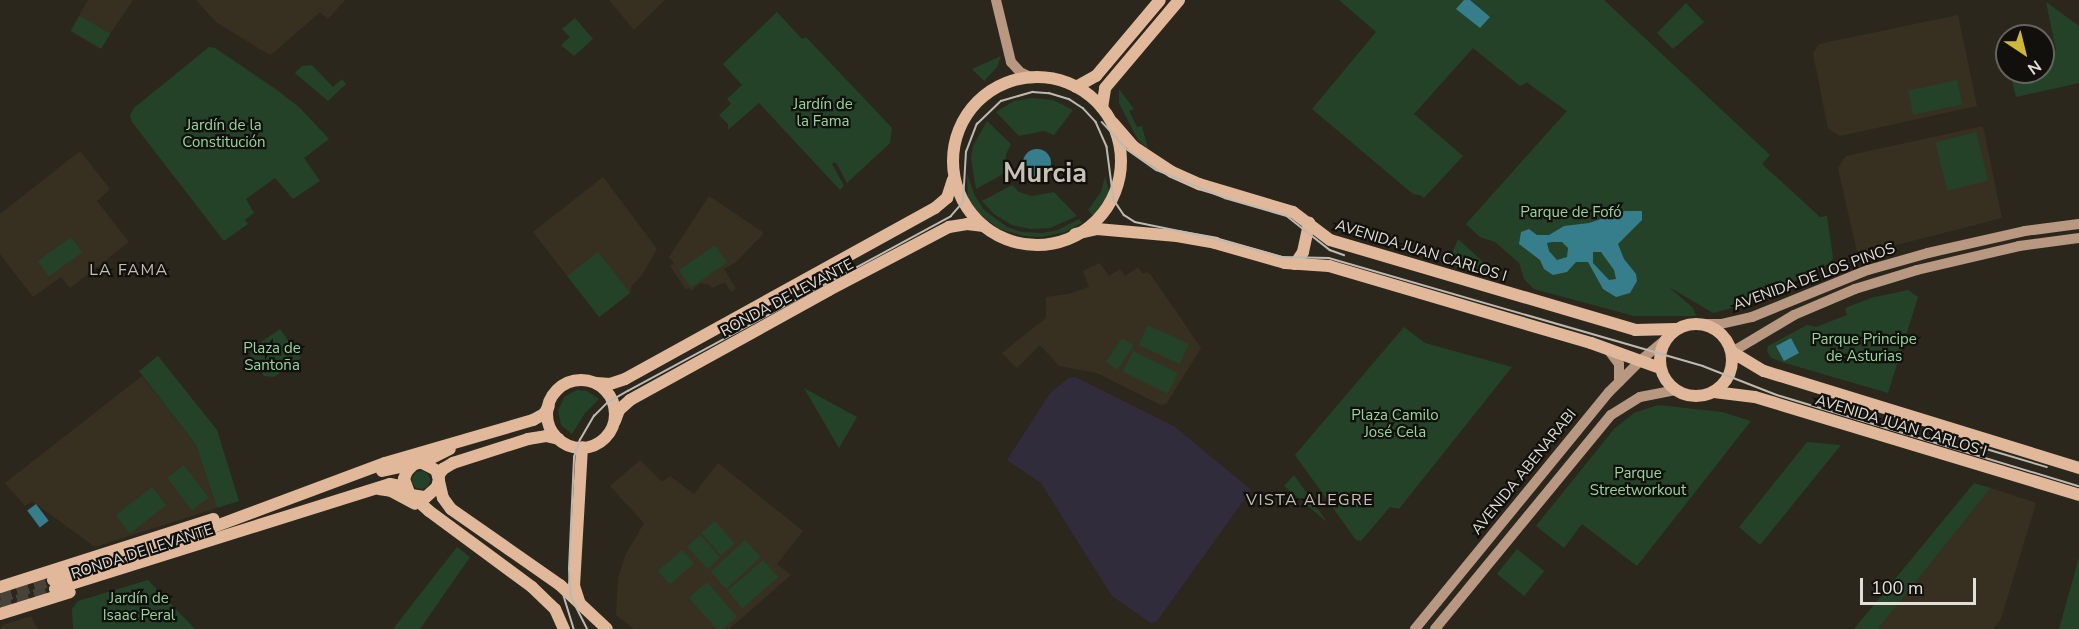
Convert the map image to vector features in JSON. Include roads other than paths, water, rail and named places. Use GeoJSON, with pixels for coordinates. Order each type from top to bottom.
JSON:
{"type":"FeatureCollection","features":[{"type":"Feature","properties":{"kind":"main road"},"geometry":{"type":"LineString","coordinates":[[996,0],[1011,62],[1020,72],[1033,78]]}},
{"type":"Feature","properties":{"kind":"main road"},"geometry":{"type":"LineString","coordinates":[[1076,87],[1096,76],[1160,0]]}},
{"type":"Feature","properties":{"kind":"main road"},"geometry":{"type":"LineString","coordinates":[[1102,108],[1105,88],[1179,0]]}},
{"type":"Feature","properties":{"kind":"main road"},"geometry":{"type":"LineString","coordinates":[[1075,234],[1101,217],[1119,189],[1122,154],[1113,123],[1102,108],[1076,87],[1055,80],[1033,78],[1011,82],[994,89],[971,109],[955,140],[953,180],[963,206],[985,227],[1006,238],[1032,243],[1058,240],[1097,229],[1177,236],[1215,243],[1295,264],[1329,266],[1605,347],[1660,368]]}},
{"type":"Feature","properties":{"kind":"main road","name":"AVENIDA JUAN CARLOS I"},"geometry":{"type":"LineString","coordinates":[[1113,123],[1134,147],[1172,172],[1199,184],[1293,212],[1330,240],[1441,275],[1635,330],[1676,329]]}},
{"type":"Feature","properties":{"kind":"main road","name":"RONDA DE LEVANTE"},"geometry":{"type":"LineString","coordinates":[[596,383],[610,384],[625,379],[935,208],[946,198],[953,180]]}},
{"type":"Feature","properties":{"kind":"main road"},"geometry":{"type":"LineString","coordinates":[[1295,264],[1305,248],[1309,223]]}},
{"type":"Feature","properties":{"kind":"main road","name":"RONDA DE LEVANTE"},"geometry":{"type":"LineString","coordinates":[[615,421],[630,400],[829,290],[949,227],[967,224],[985,227]]}},
{"type":"Feature","properties":{"kind":"main road","name":"AVENIDA DE LOS PINOS"},"geometry":{"type":"LineString","coordinates":[[1699,324],[1721,324],[1752,317],[1868,270],[1928,253],[2025,231],[2079,224]]}},
{"type":"Feature","properties":{"kind":"main road","name":"AVENIDA DE LOS PINOS"},"geometry":{"type":"LineString","coordinates":[[1732,352],[1794,315],[1855,289],[1917,270],[2019,246],[2079,238]]}},
{"type":"Feature","properties":{"kind":"main road"},"geometry":{"type":"LineString","coordinates":[[1699,324],[1720,333],[1732,352],[1728,375],[1714,392],[1693,396],[1675,390],[1665,379],[1660,368],[1660,353],[1664,341],[1676,329],[1699,324]]}},
{"type":"Feature","properties":{"kind":"main road","name":"AVENIDA ABENARABI"},"geometry":{"type":"LineString","coordinates":[[1415,629],[1619,382],[1664,341]]}},
{"type":"Feature","properties":{"kind":"main road"},"geometry":{"type":"LineString","coordinates":[[1605,347],[1619,364],[1619,382]]}},
{"type":"Feature","properties":{"kind":"main road","name":"AVENIDA JUAN CARLOS I"},"geometry":{"type":"LineString","coordinates":[[1732,352],[1764,371],[2079,468]]}},
{"type":"Feature","properties":{"kind":"main road"},"geometry":{"type":"LineString","coordinates":[[408,491],[420,498],[429,496],[436,490],[443,469],[453,463],[528,439],[546,436],[582,447],[603,440],[615,421],[612,400],[606,390],[596,383],[580,380],[567,383],[554,394],[549,406],[550,426],[560,440]]}},
{"type":"Feature","properties":{"kind":"main road","name":"AVENIDA ABENARABI"},"geometry":{"type":"LineString","coordinates":[[1435,629],[1611,415],[1640,397],[1675,390]]}},
{"type":"Feature","properties":{"kind":"main road","name":"AVENIDA JUAN CARLOS I"},"geometry":{"type":"LineString","coordinates":[[1714,392],[1755,397],[2079,495]]}},
{"type":"Feature","properties":{"kind":"main road","name":"RONDA DE LEVANTE"},"geometry":{"type":"LineString","coordinates":[[408,491],[393,483],[292,515],[54,584],[349,479],[385,464],[537,419],[549,406]]}},
{"type":"Feature","properties":{"kind":"main road"},"geometry":{"type":"LineString","coordinates":[[485,436],[451,448],[405,473],[408,491],[439,518],[532,587],[555,609],[564,629]]}},
{"type":"Feature","properties":{"kind":"main road"},"geometry":{"type":"LineString","coordinates":[[582,447],[574,586],[584,608]]}},
{"type":"Feature","properties":{"kind":"main road"},"geometry":{"type":"LineString","coordinates":[[349,479],[418,464],[431,466],[449,507],[560,585],[607,629]]}},
{"type":"Feature","properties":{"kind":"main road"},"geometry":{"type":"LineString","coordinates":[[371,490],[391,491],[439,518]]}},
{"type":"Feature","properties":{"kind":"main road","name":"RONDA DE LEVANTE"},"geometry":{"type":"LineString","coordinates":[[0,587],[197,524],[286,500]]}},
{"type":"Feature","properties":{"kind":"main road","name":"RONDA DE LEVANTE"},"geometry":{"type":"LineString","coordinates":[[0,614],[173,559],[292,515]]}},
{"type":"Feature","properties":{"kind":"water"},"geometry":{"type":"Polygon","coordinates":[[[1464,0],[1470,0],[1490,17],[1480,28],[1456,9],[1464,0]]]}},
{"type":"Feature","properties":{"kind":"water"},"geometry":{"type":"Polygon","coordinates":[[[1037,149],[1047,153],[1051,163],[1047,173],[1037,177],[1027,173],[1023,163],[1027,153],[1037,149]]]}},
{"type":"Feature","properties":{"kind":"water"},"geometry":{"type":"Polygon","coordinates":[[[1625,211],[1642,211],[1642,220],[1618,244],[1624,259],[1636,274],[1637,281],[1630,293],[1616,297],[1603,289],[1588,262],[1576,262],[1567,272],[1553,275],[1544,269],[1540,260],[1519,244],[1521,232],[1529,229],[1537,235],[1549,235],[1564,226],[1589,223],[1625,211]],[[1562,242],[1547,243],[1549,251],[1557,260],[1567,257],[1568,248],[1562,242]],[[1593,252],[1593,263],[1609,280],[1616,279],[1614,270],[1601,252],[1593,252]]]}},
{"type":"Feature","properties":{"kind":"water"},"geometry":{"type":"Polygon","coordinates":[[[1791,338],[1799,353],[1784,361],[1776,346],[1791,338]]]}},
{"type":"Feature","properties":{"kind":"water"},"geometry":{"type":"Polygon","coordinates":[[[36,504],[49,521],[40,527],[27,511],[36,504]]]}},
{"type":"Feature","properties":{"kind":"tunnel"},"geometry":{"type":"LineString","coordinates":[[0,597],[53,580]]}},
{"type":"Feature","properties":{"kind":"tunnel"},"geometry":{"type":"LineString","coordinates":[[0,606],[55,589]]}},
{"type":"Feature","properties":{"kind":"tram line"},"geometry":{"type":"LineString","coordinates":[[587,629],[571,598],[569,569],[574,457],[580,440],[594,416],[607,403],[628,391],[951,216],[963,202],[966,152],[977,124],[1001,101],[1033,92],[1049,93],[1069,99],[1083,108],[1096,122],[1107,147],[1114,200],[1124,215],[1135,222],[1209,237],[1282,257],[1329,258],[1703,366],[1777,395],[2079,486]]}},
{"type":"Feature","properties":{"kind":"tram line"},"geometry":{"type":"LineString","coordinates":[[1102,122],[1128,150],[1157,170],[1225,198],[1287,216],[1330,250],[1344,255]]}},
{"type":"Feature","properties":{"kind":"tram line"},"geometry":{"type":"LineString","coordinates":[[1973,445],[2047,467]]}},
{"type":"Feature","properties":{"kind":"tram line"},"geometry":{"type":"LineString","coordinates":[[564,596],[574,629]]}},
{"type":"Feature","properties":{"kind":"district","name":"Murcia"},"geometry":{"type":"Point","coordinates":[1045,174]}},
{"type":"Feature","properties":{"kind":"district","name":"LA FAMA"},"geometry":{"type":"Point","coordinates":[129,270]}},
{"type":"Feature","properties":{"kind":"district","name":"VISTA ALEGRE"},"geometry":{"type":"Point","coordinates":[1310,500]}},
{"type":"Feature","properties":{"kind":"park label","name":"Jardín de la Fama"},"geometry":{"type":"Point","coordinates":[823,112]}},
{"type":"Feature","properties":{"kind":"park label","name":"Jardín de la Constitución"},"geometry":{"type":"Point","coordinates":[224,134]}},
{"type":"Feature","properties":{"kind":"park label","name":"Parque de Fofó"},"geometry":{"type":"Point","coordinates":[1571,213]}},
{"type":"Feature","properties":{"kind":"park label","name":"Parque Principe de Asturias"},"geometry":{"type":"Point","coordinates":[1864,348]}},
{"type":"Feature","properties":{"kind":"park label","name":"Plaza de Santoña"},"geometry":{"type":"Point","coordinates":[272,356]}},
{"type":"Feature","properties":{"kind":"park label","name":"Plaza Camilo José Cela"},"geometry":{"type":"Point","coordinates":[1395,424]}},
{"type":"Feature","properties":{"kind":"park label","name":"Parque Streetworkout"},"geometry":{"type":"Point","coordinates":[1638,482]}},
{"type":"Feature","properties":{"kind":"park label","name":"Jardín de Isaac Peral"},"geometry":{"type":"Point","coordinates":[139,606]}}]}
